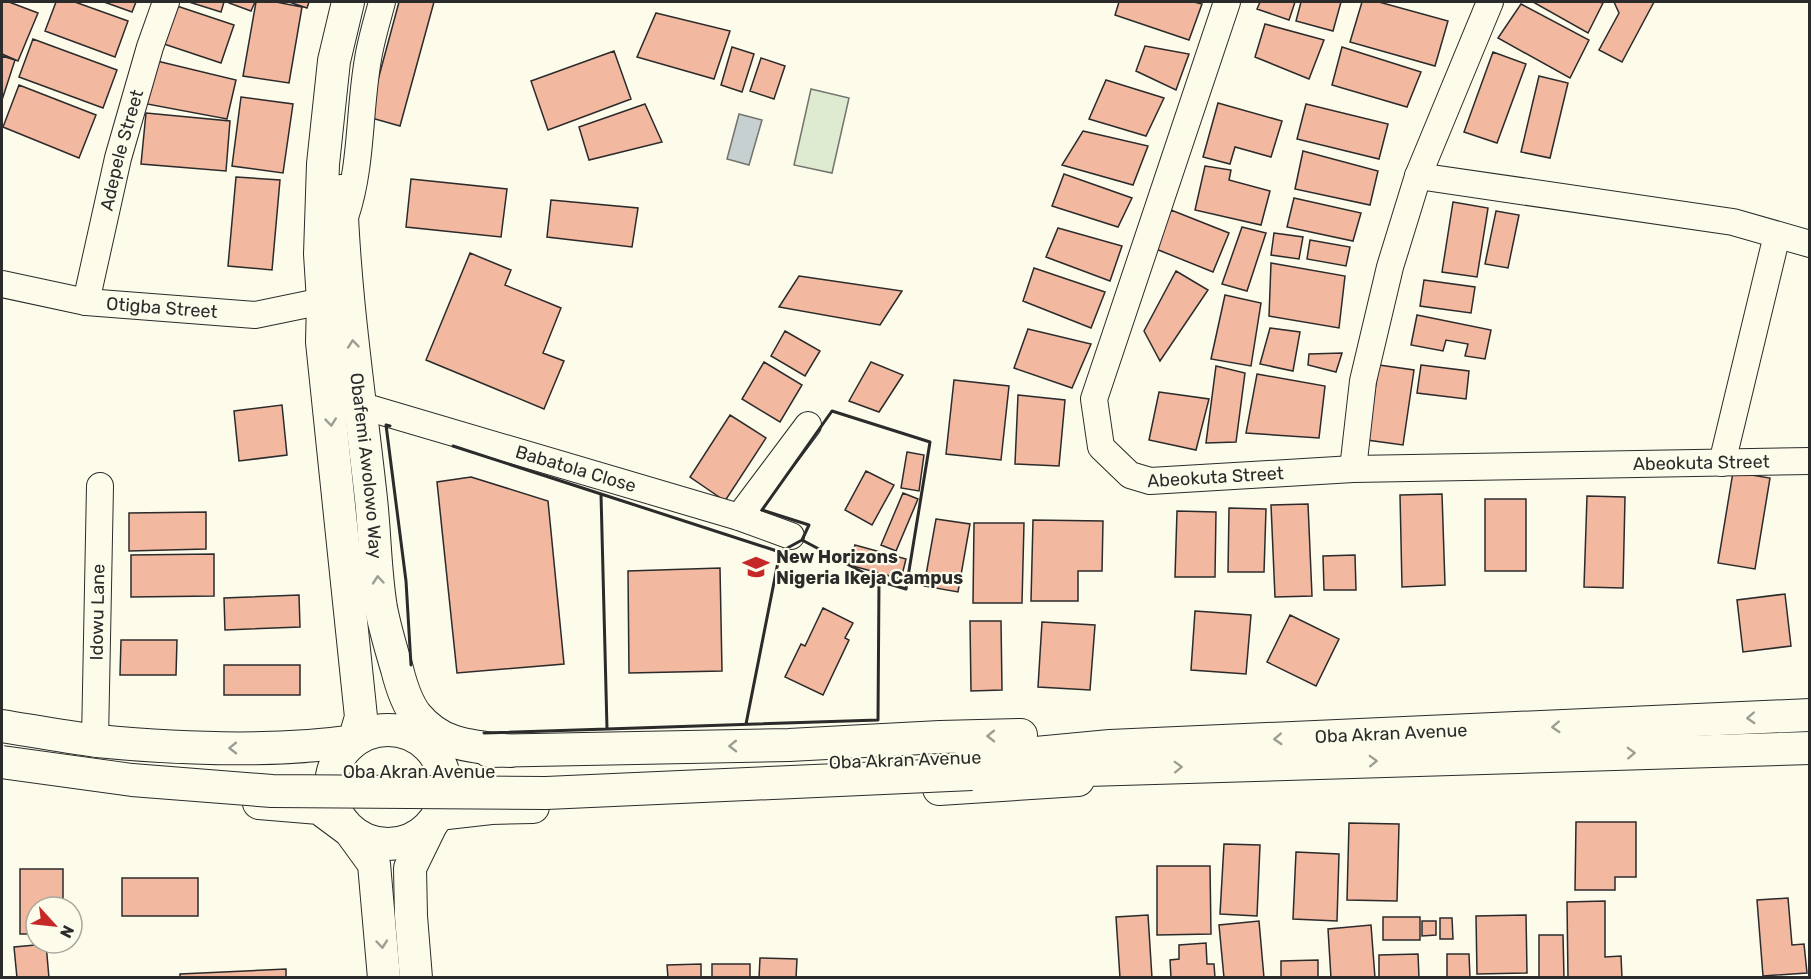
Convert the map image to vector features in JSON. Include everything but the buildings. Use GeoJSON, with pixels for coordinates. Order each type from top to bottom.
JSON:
{"type":"FeatureCollection","features":[{"type":"Feature","properties":{"kind":"main road"},"geometry":{"type":"LineString","coordinates":[[335,297],[320,254],[323,164],[334,61],[348,2]]}},
{"type":"Feature","properties":{"kind":"main road"},"geometry":{"type":"LineString","coordinates":[[335,297],[342,226],[342,152],[350,94],[362,30],[370,2]]}},
{"type":"Feature","properties":{"kind":"main road","name":"Obafemi Awolowo Way"},"geometry":{"type":"LineString","coordinates":[[335,297],[359,405],[381,606],[387,638]]}},
{"type":"Feature","properties":{"kind":"main road","name":"Obafemi Awolowo Way"},"geometry":{"type":"LineString","coordinates":[[335,297],[322,342],[354,643]]}},
{"type":"Feature","properties":{"kind":"main road"},"geometry":{"type":"LineString","coordinates":[[387,638],[397,715],[428,747],[438,760],[444,776],[444,794],[410,868],[416,978]]}},
{"type":"Feature","properties":{"kind":"main road"},"geometry":{"type":"LineString","coordinates":[[387,638],[404,694],[416,715],[435,733],[458,745],[510,751]]}},
{"type":"Feature","properties":{"kind":"main road"},"geometry":{"type":"LineString","coordinates":[[354,643],[361,717],[354,741]]}},
{"type":"Feature","properties":{"kind":"main road"},"geometry":{"type":"LineString","coordinates":[[281,747],[321,734],[341,722],[348,705],[354,643]]}},
{"type":"Feature","properties":{"kind":"main road","name":"Oba Akran Avenue"},"geometry":{"type":"LineString","coordinates":[[2,762],[132,780],[272,790],[546,793],[971,767],[1110,746],[1809,715]]}},
{"type":"Feature","properties":{"kind":"main road"},"geometry":{"type":"LineString","coordinates":[[2,726],[95,740],[213,748],[314,747],[354,741]]}},
{"type":"Feature","properties":{"kind":"main road"},"geometry":{"type":"LineString","coordinates":[[384,978],[374,864],[339,818],[332,802],[330,785],[333,768],[342,753],[354,741],[368,733],[384,729],[400,731],[416,737],[428,747],[439,752],[789,745],[940,737],[1074,734],[1110,746]]}},
{"type":"Feature","properties":{"kind":"main road"},"geometry":{"type":"LineString","coordinates":[[83,787],[103,782],[109,775],[111,767],[109,753],[95,740]]}},
{"type":"Feature","properties":{"kind":"main road","name":"Oba Akran Avenue"},"geometry":{"type":"LineString","coordinates":[[2,745],[132,764],[276,772],[551,773],[971,767],[1136,768],[1809,748]]}},
{"type":"Feature","properties":{"kind":"main road"},"geometry":{"type":"LineString","coordinates":[[657,748],[642,760],[638,778],[641,794],[660,802]]}},
{"type":"Feature","properties":{"kind":"main road"},"geometry":{"type":"LineString","coordinates":[[2,777],[189,798],[319,808],[365,840],[383,845],[400,843],[417,836],[434,819],[475,810],[995,786],[1099,778],[1136,768]]}},
{"type":"Feature","properties":{"kind":"main road"},"geometry":{"type":"LineString","coordinates":[[282,805],[324,823],[360,867],[378,905]]}},
{"type":"Feature","properties":{"kind":"main road"},"geometry":{"type":"LineString","coordinates":[[410,892],[433,848],[459,821],[475,810]]}},
{"type":"Feature","properties":{"kind":"street","name":"Adepele Street"},"geometry":{"type":"LineString","coordinates":[[86,302],[118,158],[150,47],[166,2]]}},
{"type":"Feature","properties":{"kind":"street"},"geometry":{"type":"LineString","coordinates":[[320,254],[308,201],[308,175],[319,71],[326,31],[335,2]]}},
{"type":"Feature","properties":{"kind":"street"},"geometry":{"type":"LineString","coordinates":[[342,226],[351,198],[368,59],[382,2]]}},
{"type":"Feature","properties":{"kind":"street","name":"Abeokuta Street"},"geometry":{"type":"LineString","coordinates":[[1227,2],[1094,399],[1101,447],[1130,475],[1150,481],[1353,469],[1809,461]]}},
{"type":"Feature","properties":{"kind":"street"},"geometry":{"type":"LineString","coordinates":[[1353,469],[1363,381],[1390,267],[1418,176],[1490,2]]}},
{"type":"Feature","properties":{"kind":"street"},"geometry":{"type":"LineString","coordinates":[[1418,176],[1733,222],[1809,244]]}},
{"type":"Feature","properties":{"kind":"street"},"geometry":{"type":"LineString","coordinates":[[1722,463],[1777,234]]}},
{"type":"Feature","properties":{"kind":"street","name":"Otigba Street"},"geometry":{"type":"LineString","coordinates":[[2,284],[86,302],[255,315],[335,297]]}},
{"type":"Feature","properties":{"kind":"street","name":"Babatola Close"},"geometry":{"type":"LineString","coordinates":[[359,405],[739,518],[791,536]]}},
{"type":"Feature","properties":{"kind":"street"},"geometry":{"type":"LineString","coordinates":[[739,518],[808,425]]}},
{"type":"Feature","properties":{"kind":"street","name":"Idowu Lane"},"geometry":{"type":"LineString","coordinates":[[95,740],[100,486]]}},
{"type":"Feature","properties":{"kind":"green space"},"geometry":{"type":"Polygon","coordinates":[[[811,89],[849,98],[832,173],[794,165],[811,89]]]}},
{"type":"Feature","properties":{"kind":"shaded area"},"geometry":{"type":"Polygon","coordinates":[[[739,114],[762,120],[749,165],[727,159],[739,114]]]}},
{"type":"Feature","properties":{"kind":"wall"},"geometry":{"type":"LineString","coordinates":[[832,411],[930,442],[906,589],[879,581],[878,720],[607,729],[601,494],[780,552],[802,540],[809,525],[762,510],[832,411]]}},
{"type":"Feature","properties":{"kind":"wall"},"geometry":{"type":"LineString","coordinates":[[390,426],[386,425],[406,581],[411,665]]}},
{"type":"Feature","properties":{"kind":"wall"},"geometry":{"type":"LineString","coordinates":[[453,446],[601,494]]}},
{"type":"Feature","properties":{"kind":"wall"},"geometry":{"type":"LineString","coordinates":[[802,540],[879,581]]}},
{"type":"Feature","properties":{"kind":"wall"},"geometry":{"type":"LineString","coordinates":[[746,724],[780,552]]}},
{"type":"Feature","properties":{"kind":"wall"},"geometry":{"type":"LineString","coordinates":[[484,733],[607,729]]}},
{"type":"Feature","properties":{"kind":"place","name":"New Horizons Nigeria Ikeja Campus"},"geometry":{"type":"Point","coordinates":[756,567]}}]}
